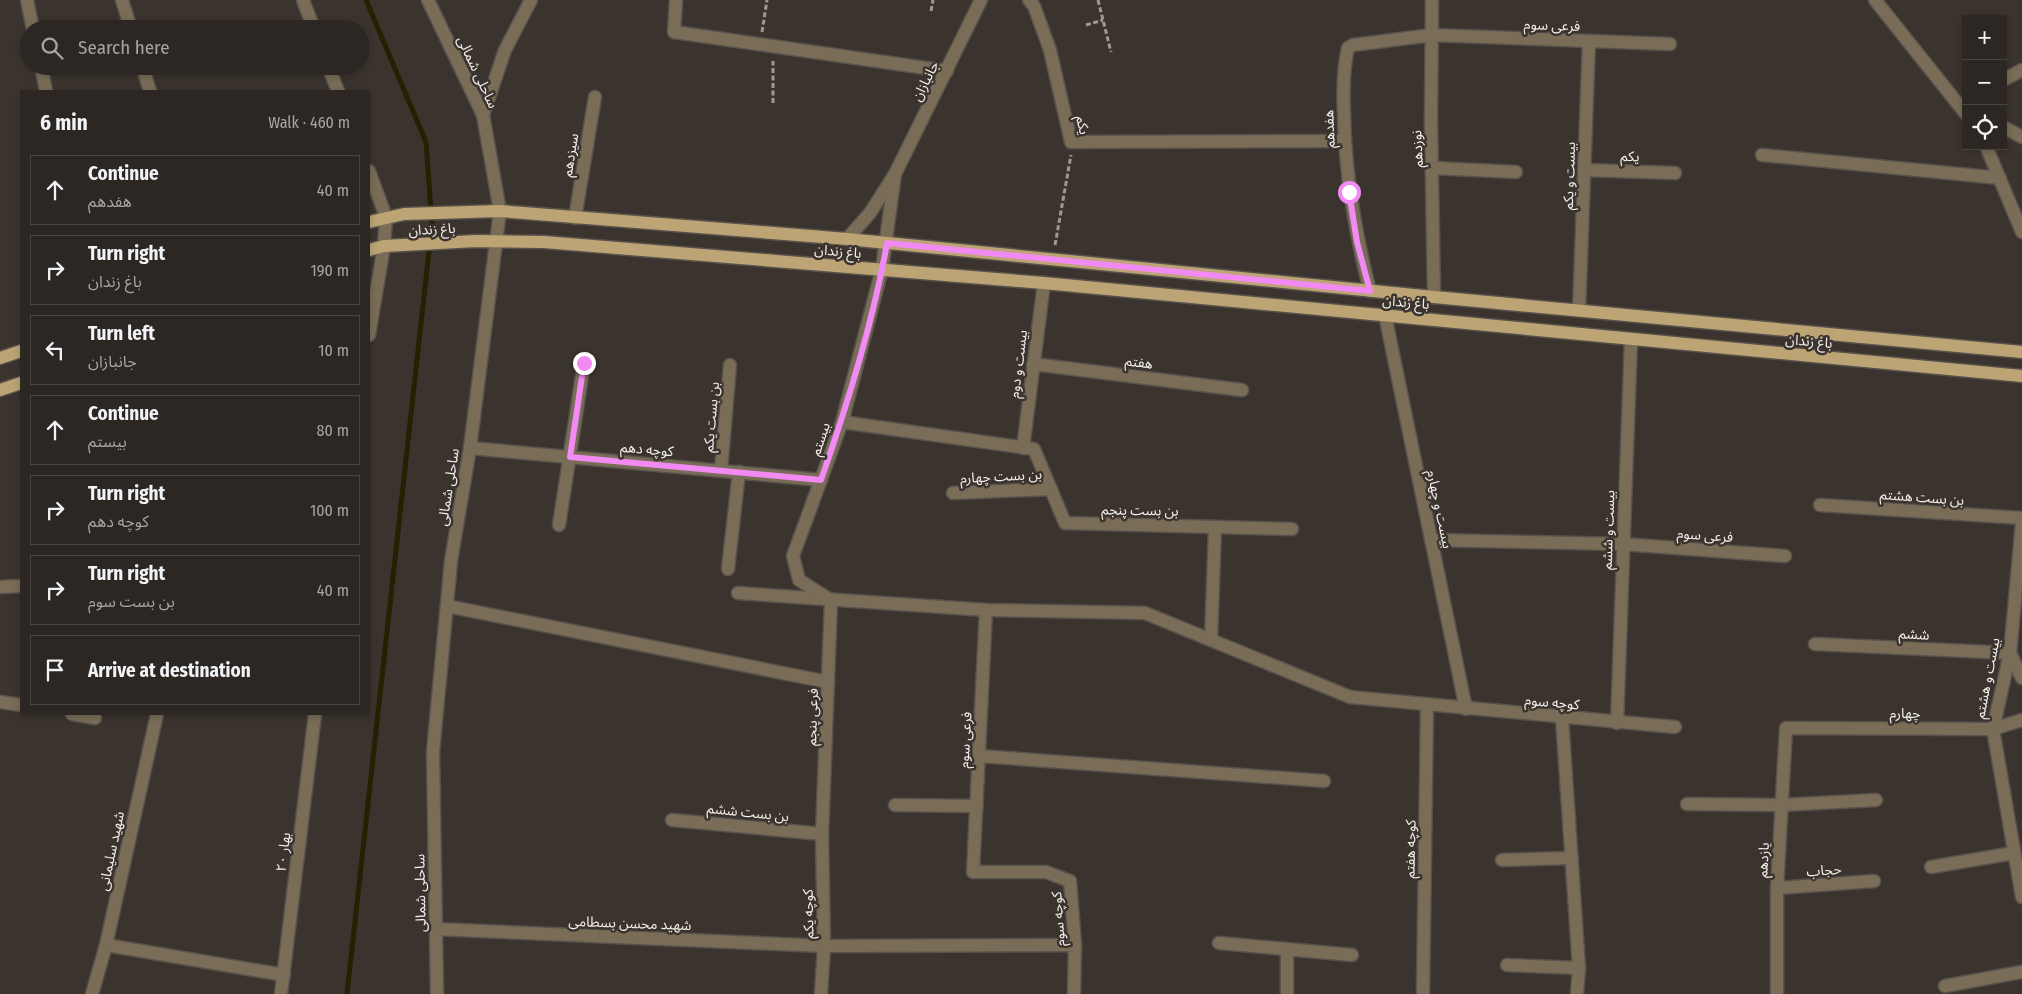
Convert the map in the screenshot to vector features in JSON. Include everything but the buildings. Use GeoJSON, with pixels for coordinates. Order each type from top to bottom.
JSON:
{"type":"FeatureCollection","features":[{"type":"Feature","properties":{"kind":"main road","name":"باغ زندان"},"geometry":{"type":"LineString","coordinates":[[386,217],[404,214],[500,212],[847,239],[1434,298],[2022,352]]}},
{"type":"Feature","properties":{"kind":"main road"},"geometry":{"type":"LineString","coordinates":[[370,222],[386,217]]}},
{"type":"Feature","properties":{"kind":"main road","name":"باغ زندان"},"geometry":{"type":"LineString","coordinates":[[370,250],[384,246],[476,241],[544,242],[1044,283],[2022,376]]}},
{"type":"Feature","properties":{"kind":"main road"},"geometry":{"type":"LineString","coordinates":[[0,358],[20,351]]}},
{"type":"Feature","properties":{"kind":"main road"},"geometry":{"type":"LineString","coordinates":[[0,390],[20,383]]}},
{"type":"Feature","properties":{"kind":"street"},"geometry":{"type":"LineString","coordinates":[[26,0],[31,20]]}},
{"type":"Feature","properties":{"kind":"street"},"geometry":{"type":"LineString","coordinates":[[122,0],[128,20]]}},
{"type":"Feature","properties":{"kind":"street"},"geometry":{"type":"LineString","coordinates":[[303,0],[311,20]]}},
{"type":"Feature","properties":{"kind":"street","name":"ساحلی شمالی"},"geometry":{"type":"LineString","coordinates":[[428,0],[483,115],[500,212],[470,448],[452,561],[433,752],[437,994]]}},
{"type":"Feature","properties":{"kind":"street"},"geometry":{"type":"LineString","coordinates":[[483,115],[505,50],[532,0]]}},
{"type":"Feature","properties":{"kind":"street"},"geometry":{"type":"LineString","coordinates":[[676,0],[674,32],[947,71]]}},
{"type":"Feature","properties":{"kind":"street","name":"جانبازان"},"geometry":{"type":"LineString","coordinates":[[847,239],[870,213],[894,174],[981,0]]}},
{"type":"Feature","properties":{"kind":"street","name":"یکم"},"geometry":{"type":"LineString","coordinates":[[1029,0],[1034,6],[1050,50],[1072,142]]}},
{"type":"Feature","properties":{"kind":"street","name":"نوزدهم"},"geometry":{"type":"LineString","coordinates":[[1432,0],[1430,121],[1433,168],[1434,298]]}},
{"type":"Feature","properties":{"kind":"street"},"geometry":{"type":"LineString","coordinates":[[1875,0],[1963,105]]}},
{"type":"Feature","properties":{"kind":"street","name":"فرعی سوم"},"geometry":{"type":"LineString","coordinates":[[1432,35],[1670,44]]}},
{"type":"Feature","properties":{"kind":"street","name":"هفدهم"},"geometry":{"type":"LineString","coordinates":[[1370,291],[1356,233],[1349,192],[1344,141],[1344,99],[1348,48],[1353,45],[1432,35]]}},
{"type":"Feature","properties":{"kind":"street","name":"بیست و یکم"},"geometry":{"type":"LineString","coordinates":[[1579,311],[1589,41]]}},
{"type":"Feature","properties":{"kind":"street"},"geometry":{"type":"LineString","coordinates":[[2007,78],[2022,70]]}},
{"type":"Feature","properties":{"kind":"street"},"geometry":{"type":"LineString","coordinates":[[43,75],[46,90]]}},
{"type":"Feature","properties":{"kind":"street"},"geometry":{"type":"LineString","coordinates":[[145,75],[150,90]]}},
{"type":"Feature","properties":{"kind":"street"},"geometry":{"type":"LineString","coordinates":[[332,75],[338,90]]}},
{"type":"Feature","properties":{"kind":"street","name":"سیزدهم"},"geometry":{"type":"LineString","coordinates":[[575,218],[595,97]]}},
{"type":"Feature","properties":{"kind":"street"},"geometry":{"type":"LineString","coordinates":[[2007,129],[2022,136]]}},
{"type":"Feature","properties":{"kind":"street"},"geometry":{"type":"LineString","coordinates":[[1072,142],[1344,141]]}},
{"type":"Feature","properties":{"kind":"street"},"geometry":{"type":"LineString","coordinates":[[1988,150],[2022,232]]}},
{"type":"Feature","properties":{"kind":"street"},"geometry":{"type":"LineString","coordinates":[[1762,155],[2000,178]]}},
{"type":"Feature","properties":{"kind":"street"},"geometry":{"type":"LineString","coordinates":[[1433,168],[1516,172]]}},
{"type":"Feature","properties":{"kind":"street","name":"یکم"},"geometry":{"type":"LineString","coordinates":[[1584,170],[1675,173]]}},
{"type":"Feature","properties":{"kind":"street","name":"جانبازان"},"geometry":{"type":"LineString","coordinates":[[882,269],[887,243],[894,174]]}},
{"type":"Feature","properties":{"kind":"street"},"geometry":{"type":"LineString","coordinates":[[370,175],[386,217],[384,246],[370,329]]}},
{"type":"Feature","properties":{"kind":"street","name":"بیستم"},"geometry":{"type":"LineString","coordinates":[[831,601],[799,580],[793,556],[842,422],[882,269]]}},
{"type":"Feature","properties":{"kind":"street","name":"بیست و دوم"},"geometry":{"type":"LineString","coordinates":[[1023,448],[1044,283]]}},
{"type":"Feature","properties":{"kind":"street","name":"بیست و چهارم"},"geometry":{"type":"LineString","coordinates":[[1385,316],[1466,709]]}},
{"type":"Feature","properties":{"kind":"street","name":"بیست و ششم"},"geometry":{"type":"LineString","coordinates":[[1617,722],[1622,544],[1631,339]]}},
{"type":"Feature","properties":{"kind":"street"},"geometry":{"type":"LineString","coordinates":[[559,524],[584,363]]}},
{"type":"Feature","properties":{"kind":"street","name":"هفتم"},"geometry":{"type":"LineString","coordinates":[[1034,364],[1242,390]]}},
{"type":"Feature","properties":{"kind":"street","name":"بن بست یکم"},"geometry":{"type":"LineString","coordinates":[[721,470],[730,365]]}},
{"type":"Feature","properties":{"kind":"street"},"geometry":{"type":"LineString","coordinates":[[842,422],[1034,449],[1051,489]]}},
{"type":"Feature","properties":{"kind":"street","name":"کوچه دهم"},"geometry":{"type":"LineString","coordinates":[[470,448],[821,480]]}},
{"type":"Feature","properties":{"kind":"street"},"geometry":{"type":"LineString","coordinates":[[728,569],[739,472]]}},
{"type":"Feature","properties":{"kind":"street","name":"بن بست چهارم"},"geometry":{"type":"LineString","coordinates":[[953,493],[1051,489]]}},
{"type":"Feature","properties":{"kind":"street","name":"بن بست پنجم"},"geometry":{"type":"LineString","coordinates":[[1051,489],[1065,523],[1292,529]]}},
{"type":"Feature","properties":{"kind":"street","name":"بن بست هشتم"},"geometry":{"type":"LineString","coordinates":[[1820,505],[2022,518]]}},
{"type":"Feature","properties":{"kind":"street","name":"بیست و هشتم"},"geometry":{"type":"LineString","coordinates":[[2022,523],[2017,614],[1992,729],[2022,897]]}},
{"type":"Feature","properties":{"kind":"street"},"geometry":{"type":"LineString","coordinates":[[1211,640],[1215,527]]}},
{"type":"Feature","properties":{"kind":"street","name":"فرعی سوم"},"geometry":{"type":"LineString","coordinates":[[1431,540],[1622,544],[1785,556]]}},
{"type":"Feature","properties":{"kind":"street"},"geometry":{"type":"LineString","coordinates":[[0,587],[20,586]]}},
{"type":"Feature","properties":{"kind":"street","name":"کوچه سوم"},"geometry":{"type":"LineString","coordinates":[[738,593],[831,601],[986,610],[1145,613],[1350,697],[1675,727]]}},
{"type":"Feature","properties":{"kind":"street","name":"فرعی پنجم"},"geometry":{"type":"LineString","coordinates":[[822,834],[831,601]]}},
{"type":"Feature","properties":{"kind":"street"},"geometry":{"type":"LineString","coordinates":[[447,606],[828,682]]}},
{"type":"Feature","properties":{"kind":"street","name":"فرعی سوم"},"geometry":{"type":"LineString","coordinates":[[973,872],[986,610]]}},
{"type":"Feature","properties":{"kind":"street","name":"ششم"},"geometry":{"type":"LineString","coordinates":[[1815,644],[2010,653]]}},
{"type":"Feature","properties":{"kind":"street"},"geometry":{"type":"LineString","coordinates":[[2010,653],[2022,678]]}},
{"type":"Feature","properties":{"kind":"street"},"geometry":{"type":"LineString","coordinates":[[0,702],[20,705]]}},
{"type":"Feature","properties":{"kind":"street","name":"کوچه هفتم"},"geometry":{"type":"LineString","coordinates":[[1424,994],[1427,705]]}},
{"type":"Feature","properties":{"kind":"street"},"geometry":{"type":"LineString","coordinates":[[78,715],[95,718]]}},
{"type":"Feature","properties":{"kind":"street","name":"شهید سلیمانی"},"geometry":{"type":"LineString","coordinates":[[92,994],[106,945],[157,715]]}},
{"type":"Feature","properties":{"kind":"street","name":"بهار ۲۰"},"geometry":{"type":"LineString","coordinates":[[281,994],[315,715]]}},
{"type":"Feature","properties":{"kind":"street"},"geometry":{"type":"LineString","coordinates":[[1562,718],[1579,968],[1577,994]]}},
{"type":"Feature","properties":{"kind":"street","name":"چهارم"},"geometry":{"type":"LineString","coordinates":[[1786,728],[1992,729],[2022,720]]}},
{"type":"Feature","properties":{"kind":"street","name":"یازدهم"},"geometry":{"type":"LineString","coordinates":[[1777,994],[1777,888],[1786,728]]}},
{"type":"Feature","properties":{"kind":"street"},"geometry":{"type":"LineString","coordinates":[[979,756],[1324,782]]}},
{"type":"Feature","properties":{"kind":"street"},"geometry":{"type":"LineString","coordinates":[[1686,804],[1781,805],[1876,800]]}},
{"type":"Feature","properties":{"kind":"street"},"geometry":{"type":"LineString","coordinates":[[895,805],[977,806]]}},
{"type":"Feature","properties":{"kind":"street","name":"بن بست ششم"},"geometry":{"type":"LineString","coordinates":[[672,820],[822,834]]}},
{"type":"Feature","properties":{"kind":"street","name":"کوچه یکم"},"geometry":{"type":"LineString","coordinates":[[821,994],[824,946],[822,834]]}},
{"type":"Feature","properties":{"kind":"street"},"geometry":{"type":"LineString","coordinates":[[1931,867],[2014,853]]}},
{"type":"Feature","properties":{"kind":"street"},"geometry":{"type":"LineString","coordinates":[[1502,860],[1572,858]]}},
{"type":"Feature","properties":{"kind":"street","name":"کوچه سوم"},"geometry":{"type":"LineString","coordinates":[[973,872],[1046,872],[1070,881],[1075,945],[1074,994]]}},
{"type":"Feature","properties":{"kind":"street","name":"حجاب"},"geometry":{"type":"LineString","coordinates":[[1777,888],[1874,881]]}},
{"type":"Feature","properties":{"kind":"street","name":"شهید محسن بسطامی"},"geometry":{"type":"LineString","coordinates":[[436,929],[824,946],[1075,945]]}},
{"type":"Feature","properties":{"kind":"street"},"geometry":{"type":"LineString","coordinates":[[1219,943],[1352,955]]}},
{"type":"Feature","properties":{"kind":"street"},"geometry":{"type":"LineString","coordinates":[[106,945],[284,975]]}},
{"type":"Feature","properties":{"kind":"street"},"geometry":{"type":"LineString","coordinates":[[1287,949],[1287,994]]}},
{"type":"Feature","properties":{"kind":"street"},"geometry":{"type":"LineString","coordinates":[[1507,965],[1579,968]]}},
{"type":"Feature","properties":{"kind":"street"},"geometry":{"type":"LineString","coordinates":[[1945,986],[2022,972]]}},
{"type":"Feature","properties":{"kind":"path"},"geometry":{"type":"LineString","coordinates":[[760,45],[767,0]]}},
{"type":"Feature","properties":{"kind":"path"},"geometry":{"type":"LineString","coordinates":[[931,11],[933,0]]}},
{"type":"Feature","properties":{"kind":"path"},"geometry":{"type":"LineString","coordinates":[[1098,0],[1111,52]]}},
{"type":"Feature","properties":{"kind":"path"},"geometry":{"type":"LineString","coordinates":[[1086,25],[1103,20]]}},
{"type":"Feature","properties":{"kind":"path"},"geometry":{"type":"LineString","coordinates":[[773,103],[774,47]]}},
{"type":"Feature","properties":{"kind":"path","name":"یکم"},"geometry":{"type":"LineString","coordinates":[[1052,260],[1071,157],[1072,142]]}},
{"type":"Feature","properties":{"kind":"waterway"},"geometry":{"type":"LineString","coordinates":[[347,994],[432,224],[426,142],[366,0]]}},
{"type":"Feature","properties":{"kind":"route"},"geometry":{"type":"LineString","coordinates":[[584,363],[570,457],[821,480],[842,422],[887,243],[1370,291],[1357,242],[1349,192]]}}]}
